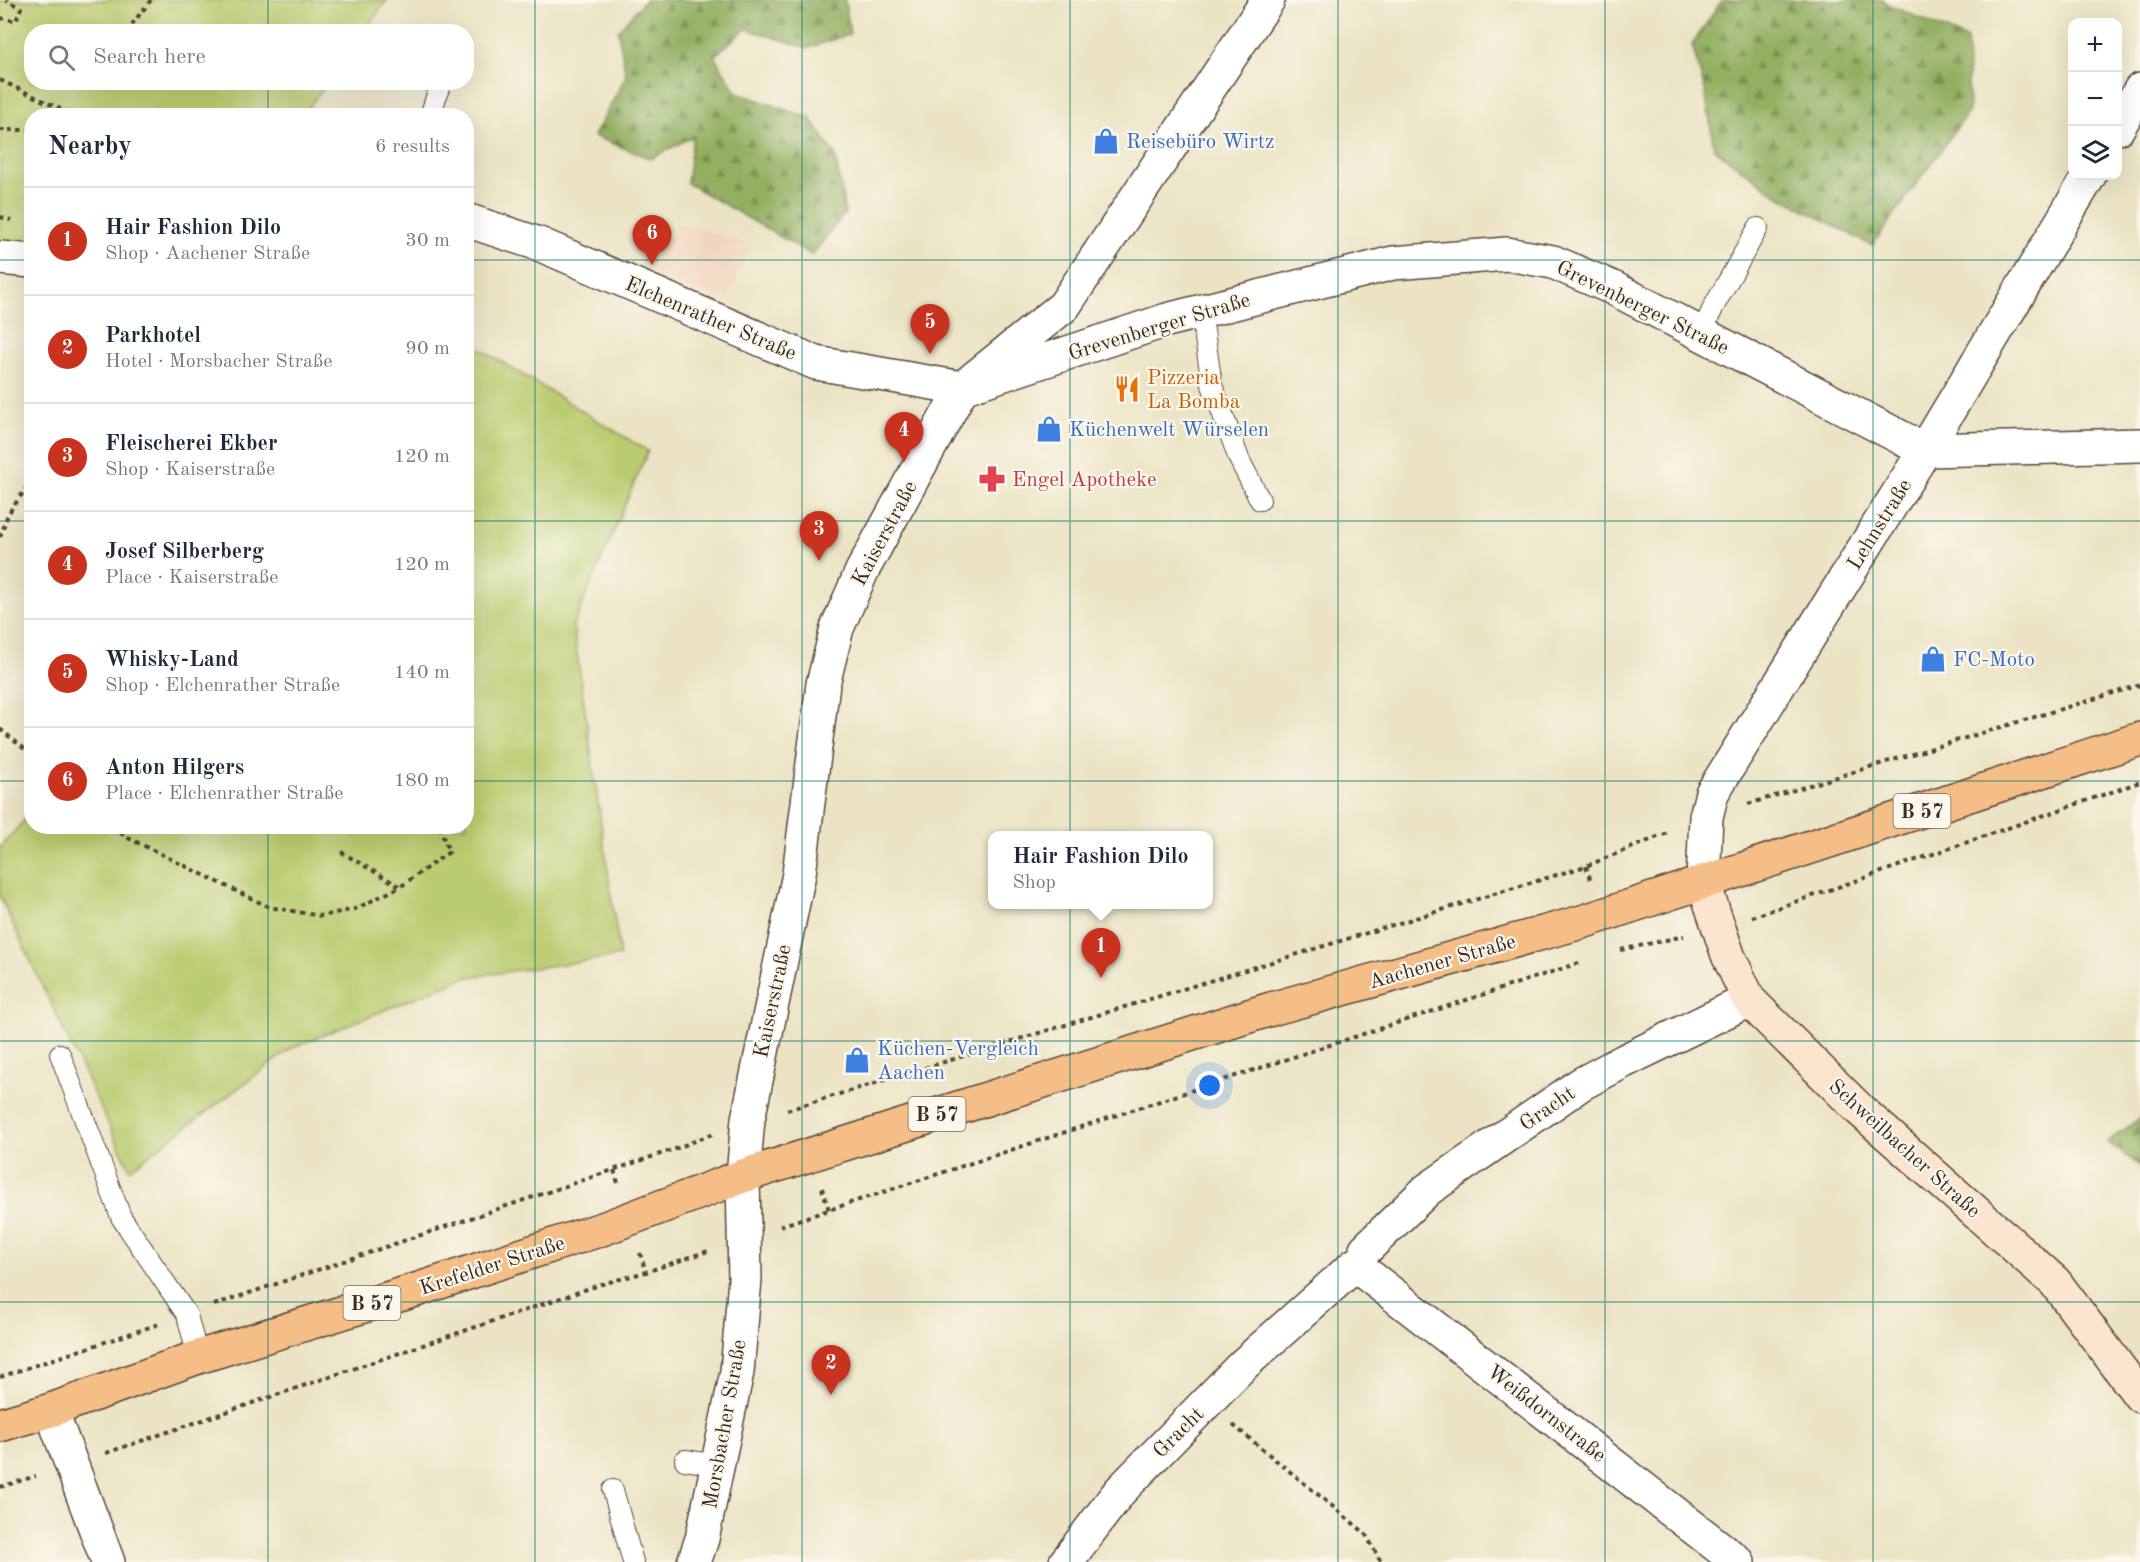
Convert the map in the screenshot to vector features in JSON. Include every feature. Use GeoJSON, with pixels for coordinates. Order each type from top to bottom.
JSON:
{"type":"FeatureCollection","features":[{"type":"Feature","properties":{"kind":"main road","name":"Aachener Straße"},"geometry":{"type":"LineString","coordinates":[[743,1176],[1260,1012],[1582,922],[2140,739]]}},
{"type":"Feature","properties":{"kind":"main road","name":"Schweilbacher Straße"},"geometry":{"type":"LineString","coordinates":[[1703,881],[1728,955],[1749,1000],[1860,1110],[2055,1282],[2140,1396]]}},
{"type":"Feature","properties":{"kind":"main road","name":"Krefelder Straße"},"geometry":{"type":"LineString","coordinates":[[0,1425],[51,1410],[198,1358],[605,1228],[743,1176]]}},
{"type":"Feature","properties":{"kind":"street","name":"Kaiserstraße"},"geometry":{"type":"LineString","coordinates":[[743,1176],[748,1119],[799,874],[822,684],[837,628],[862,571],[962,388],[1064,306],[1268,0]]}},
{"type":"Feature","properties":{"kind":"street"},"geometry":{"type":"LineString","coordinates":[[2119,126],[2140,90]]}},
{"type":"Feature","properties":{"kind":"street","name":"Lehnstraße"},"geometry":{"type":"LineString","coordinates":[[1703,881],[1706,817],[1712,793],[1925,450],[2087,180]]}},
{"type":"Feature","properties":{"kind":"street","name":"Elchenrather Straße"},"geometry":{"type":"LineString","coordinates":[[474,223],[539,244],[816,363],[962,388]]}},
{"type":"Feature","properties":{"kind":"street","name":"Grevenberger Straße"},"geometry":{"type":"LineString","coordinates":[[962,388],[1167,320],[1393,263],[1507,254],[1553,262],[1613,288],[1925,450],[2140,445]]}},
{"type":"Feature","properties":{"kind":"street"},"geometry":{"type":"LineString","coordinates":[[0,258],[24,260]]}},
{"type":"Feature","properties":{"kind":"street","name":"Gracht"},"geometry":{"type":"LineString","coordinates":[[1066,1562],[1120,1491],[1243,1365],[1361,1257],[1427,1190],[1581,1084],[1749,1000]]}},
{"type":"Feature","properties":{"kind":"street","name":"Morsbacher Straße"},"geometry":{"type":"LineString","coordinates":[[694,1562],[702,1539],[737,1372],[745,1279],[743,1176]]}},
{"type":"Feature","properties":{"kind":"street","name":"Weißdornstraße"},"geometry":{"type":"LineString","coordinates":[[1361,1257],[1738,1562]]}},
{"type":"Feature","properties":{"kind":"street"},"geometry":{"type":"LineString","coordinates":[[51,1410],[108,1562]]}},
{"type":"Feature","properties":{"kind":"lane"},"geometry":{"type":"LineString","coordinates":[[433,108],[438,90]]}},
{"type":"Feature","properties":{"kind":"lane"},"geometry":{"type":"LineString","coordinates":[[1701,334],[1714,306],[1758,228]]}},
{"type":"Feature","properties":{"kind":"lane"},"geometry":{"type":"LineString","coordinates":[[1201,311],[1212,385],[1239,459],[1260,500]]}},
{"type":"Feature","properties":{"kind":"lane"},"geometry":{"type":"LineString","coordinates":[[60,1054],[121,1217],[187,1315],[198,1358]]}},
{"type":"Feature","properties":{"kind":"lane"},"geometry":{"type":"LineString","coordinates":[[685,1461],[718,1465]]}},
{"type":"Feature","properties":{"kind":"lane"},"geometry":{"type":"LineString","coordinates":[[614,1490],[633,1562]]}},
{"type":"Feature","properties":{"kind":"path"},"geometry":{"type":"LineString","coordinates":[[0,18],[16,21],[21,8],[6,0]]}},
{"type":"Feature","properties":{"kind":"path"},"geometry":{"type":"LineString","coordinates":[[132,24],[151,0]]}},
{"type":"Feature","properties":{"kind":"path"},"geometry":{"type":"LineString","coordinates":[[0,80],[58,108]]}},
{"type":"Feature","properties":{"kind":"path"},"geometry":{"type":"LineString","coordinates":[[0,130],[24,130]]}},
{"type":"Feature","properties":{"kind":"path"},"geometry":{"type":"LineString","coordinates":[[0,537],[8,514],[24,491]]}},
{"type":"Feature","properties":{"kind":"path"},"geometry":{"type":"LineString","coordinates":[[0,1377],[675,1149],[748,1119],[801,1107],[1574,870],[1706,817],[2140,685]]}},
{"type":"Feature","properties":{"kind":"path"},"geometry":{"type":"LineString","coordinates":[[0,729],[24,748]]}},
{"type":"Feature","properties":{"kind":"path"},"geometry":{"type":"LineString","coordinates":[[1615,951],[1719,929],[2140,782]]}},
{"type":"Feature","properties":{"kind":"path"},"geometry":{"type":"LineString","coordinates":[[122,834],[269,907],[321,916],[355,909],[400,886],[449,852],[442,834]]}},
{"type":"Feature","properties":{"kind":"path"},"geometry":{"type":"LineString","coordinates":[[341,852],[400,886]]}},
{"type":"Feature","properties":{"kind":"path"},"geometry":{"type":"LineString","coordinates":[[0,1487],[591,1288],[646,1272],[743,1238],[1581,963]]}},
{"type":"Feature","properties":{"kind":"path"},"geometry":{"type":"LineString","coordinates":[[1206,1404],[1365,1533],[1382,1562]]}},
{"type":"Feature","properties":{"kind":"shaded area"},"geometry":{"type":"Polygon","coordinates":[[[678,222],[752,245],[727,300],[652,276],[657,258],[678,222]]]}},
{"type":"Feature","properties":{"kind":"green space"},"geometry":{"type":"Polygon","coordinates":[[[0,0],[387,0],[369,24],[24,24],[24,90],[322,90],[308,108],[24,108],[24,245],[0,242],[0,0]]]}},
{"type":"Feature","properties":{"kind":"green space"},"geometry":{"type":"Polygon","coordinates":[[[645,0],[845,0],[850,34],[808,48],[746,29],[714,56],[737,93],[810,118],[835,154],[845,213],[812,255],[687,183],[693,136],[651,159],[594,136],[626,76],[618,31],[645,0]]]}},
{"type":"Feature","properties":{"kind":"green space"},"geometry":{"type":"Polygon","coordinates":[[[1722,0],[1884,0],[1889,5],[1967,39],[1969,111],[1872,246],[1777,195],[1714,149],[1705,90],[1692,45],[1722,0]]]}},
{"type":"Feature","properties":{"kind":"green space"},"geometry":{"type":"Polygon","coordinates":[[[474,345],[648,451],[573,626],[620,956],[463,978],[292,1048],[130,1169],[0,897],[0,847],[24,821],[24,834],[474,834],[474,345]]]}},
{"type":"Feature","properties":{"kind":"green space"},"geometry":{"type":"Polygon","coordinates":[[[2140,1118],[2140,1166],[2107,1142],[2140,1118]]]}},
{"type":"Feature","properties":{"kind":"place","name":"Reisebüro Wirtz"},"geometry":{"type":"Point","coordinates":[1106,141]}},
{"type":"Feature","properties":{"kind":"place","name":"Anton Hilgers"},"geometry":{"type":"Point","coordinates":[652,265]}},
{"type":"Feature","properties":{"kind":"place","name":"Whisky-Land"},"geometry":{"type":"Point","coordinates":[930,354]}},
{"type":"Feature","properties":{"kind":"place","name":"Pizzeria La Bomba"},"geometry":{"type":"Point","coordinates":[1127,389]}},
{"type":"Feature","properties":{"kind":"place","name":"Küchenwelt Würselen"},"geometry":{"type":"Point","coordinates":[1049,429]}},
{"type":"Feature","properties":{"kind":"place","name":"Josef Silberberg"},"geometry":{"type":"Point","coordinates":[904,462]}},
{"type":"Feature","properties":{"kind":"place","name":"Engel Apotheke"},"geometry":{"type":"Point","coordinates":[992,479]}},
{"type":"Feature","properties":{"kind":"place","name":"Fleischerei Ekber"},"geometry":{"type":"Point","coordinates":[819,561]}},
{"type":"Feature","properties":{"kind":"place","name":"FC-Moto"},"geometry":{"type":"Point","coordinates":[1933,659]}},
{"type":"Feature","properties":{"kind":"place","name":"Hair Fashion Dilo"},"geometry":{"type":"Point","coordinates":[1101,978]}},
{"type":"Feature","properties":{"kind":"place","name":"Küchen-Vergleich Aachen"},"geometry":{"type":"Point","coordinates":[857,1060]}},
{"type":"Feature","properties":{"kind":"place","name":"Parkhotel"},"geometry":{"type":"Point","coordinates":[831,1395]}}]}
